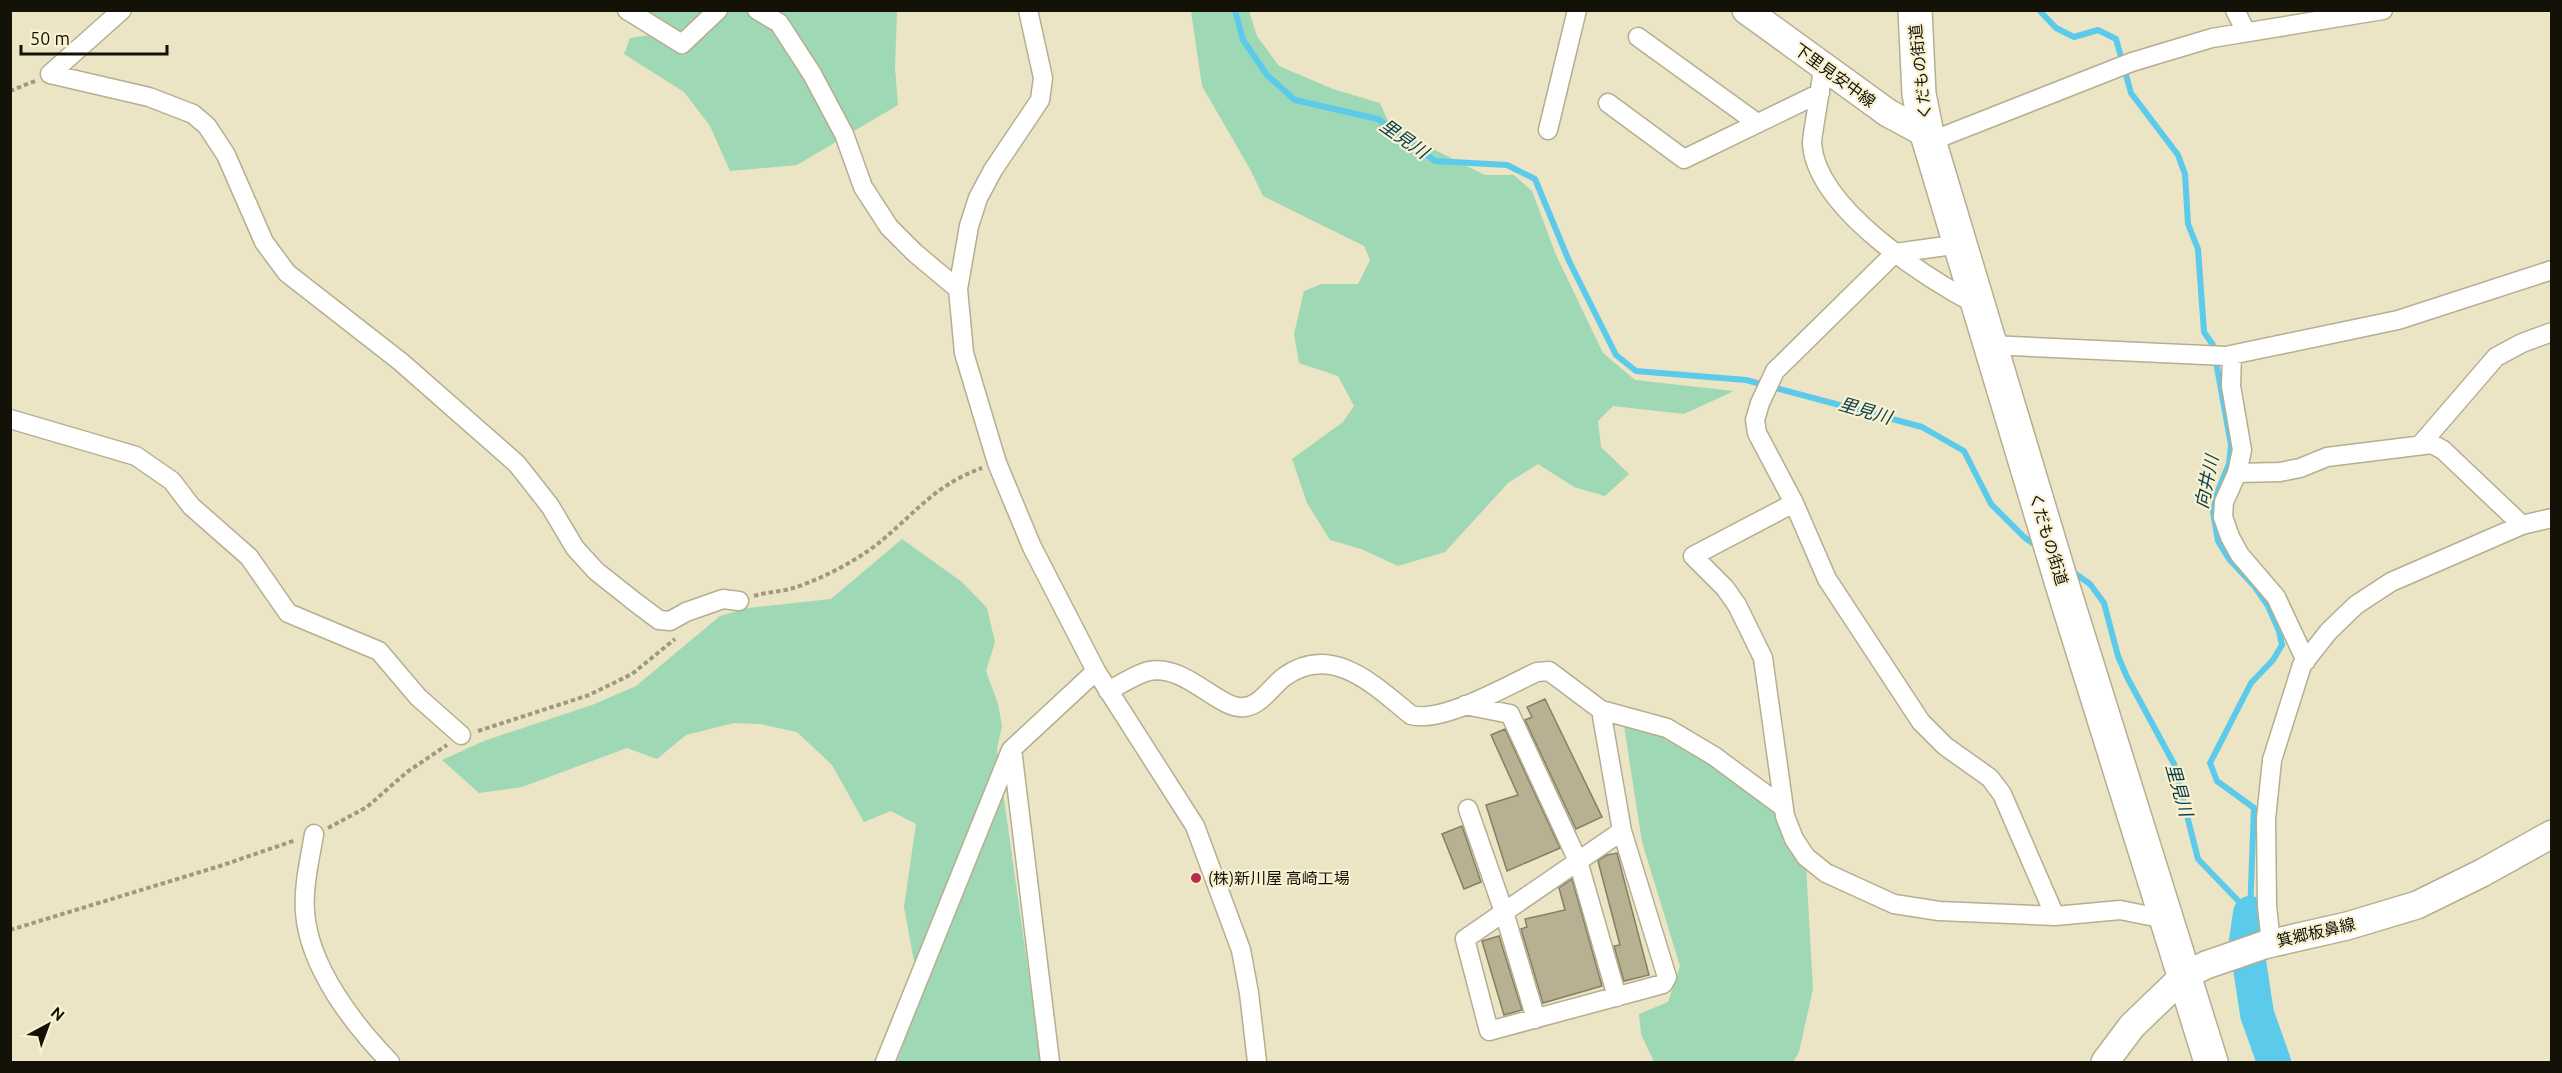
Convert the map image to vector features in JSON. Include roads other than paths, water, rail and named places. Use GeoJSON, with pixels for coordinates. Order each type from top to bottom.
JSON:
{"type":"FeatureCollection","features":[{"type":"Feature","properties":{"kind":"highway","name":"くだもの街道"},"geometry":{"type":"LineString","coordinates":[[1915,10],[1919,94],[1927,134],[2062,584],[2211,1062]]}},
{"type":"Feature","properties":{"kind":"main road","name":"下里見安中線"},"geometry":{"type":"LineString","coordinates":[[1746,10],[1821,80],[1927,134]]}},
{"type":"Feature","properties":{"kind":"main road","name":"箕郷板鼻線"},"geometry":{"type":"LineString","coordinates":[[2105,1062],[2132,1026],[2184,976],[2239,953],[2268,944],[2347,926],[2417,905],[2482,873],[2552,834]]}},
{"type":"Feature","properties":{"kind":"street"},"geometry":{"type":"LineString","coordinates":[[122,10],[50,74],[149,97],[193,114],[207,126],[226,155],[264,242],[287,273],[401,362],[517,464],[550,506],[575,548],[596,571],[658,620],[670,621],[686,612],[723,599],[739,601]]}},
{"type":"Feature","properties":{"kind":"street"},"geometry":{"type":"LineString","coordinates":[[627,10],[682,44],[718,10]]}},
{"type":"Feature","properties":{"kind":"street"},"geometry":{"type":"LineString","coordinates":[[757,10],[779,23],[812,74],[844,134],[863,187],[889,227],[915,253],[958,289]]}},
{"type":"Feature","properties":{"kind":"street"},"geometry":{"type":"LineString","coordinates":[[1028,10],[1043,89],[1040,100],[993,170],[978,198],[969,226],[958,289],[964,353],[997,463],[1032,547],[1108,692],[1195,826],[1241,950],[1257,1062]]}},
{"type":"Feature","properties":{"kind":"street"},"geometry":{"type":"LineString","coordinates":[[1548,130],[1577,10]]}},
{"type":"Feature","properties":{"kind":"street"},"geometry":{"type":"LineString","coordinates":[[2235,10],[2246,32]]}},
{"type":"Feature","properties":{"kind":"street"},"geometry":{"type":"LineString","coordinates":[[1927,134],[1939,138],[2132,62],[2212,38],[2383,10]]}},
{"type":"Feature","properties":{"kind":"street"},"geometry":{"type":"LineString","coordinates":[[1638,37],[1757,123]]}},
{"type":"Feature","properties":{"kind":"street"},"geometry":{"type":"LineString","coordinates":[[1608,104],[1684,159],[1757,123],[1821,80]]}},
{"type":"Feature","properties":{"kind":"street"},"geometry":{"type":"LineString","coordinates":[[1821,80],[1812,144],[1824,183],[1838,201],[1894,253],[1939,285],[1979,306]]}},
{"type":"Feature","properties":{"kind":"street"},"geometry":{"type":"LineString","coordinates":[[1961,244],[1894,253],[1775,371],[1755,420],[1757,433],[1794,503],[1827,579],[1922,722],[1945,746],[1990,778],[2002,794],[2055,916]]}},
{"type":"Feature","properties":{"kind":"street"},"geometry":{"type":"LineString","coordinates":[[1990,345],[2205,356],[2232,355],[2398,320],[2552,270]]}},
{"type":"Feature","properties":{"kind":"street"},"geometry":{"type":"LineString","coordinates":[[2421,444],[2496,357],[2522,343],[2552,332]]}},
{"type":"Feature","properties":{"kind":"street"},"geometry":{"type":"LineString","coordinates":[[2232,355],[2231,386],[2242,450],[2237,472],[2224,502],[2223,517],[2240,555],[2276,597],[2306,661]]}},
{"type":"Feature","properties":{"kind":"street"},"geometry":{"type":"LineString","coordinates":[[10,419],[136,456],[155,467],[172,481],[191,506],[249,557],[288,613],[379,651],[418,697],[461,735]]}},
{"type":"Feature","properties":{"kind":"street"},"geometry":{"type":"LineString","coordinates":[[2237,472],[2280,472],[2300,468],[2327,457],[2432,444],[2443,450],[2522,525]]}},
{"type":"Feature","properties":{"kind":"street"},"geometry":{"type":"LineString","coordinates":[[1794,503],[1693,556],[1725,588],[1737,605],[1763,658],[1783,807],[1794,839],[1806,857],[1826,873],[1894,904],[1939,911],[2055,916],[2120,910],[2165,919]]}},
{"type":"Feature","properties":{"kind":"street"},"geometry":{"type":"LineString","coordinates":[[2268,944],[2266,819],[2272,760],[2294,687],[2306,661],[2329,631],[2356,605],[2391,582],[2522,525],[2552,518]]}},
{"type":"Feature","properties":{"kind":"street"},"geometry":{"type":"LineString","coordinates":[[1108,692],[1149,671],[1179,674],[1230,705],[1244,708],[1255,704],[1284,676],[1301,668],[1321,663],[1362,675],[1411,715],[1419,718],[1452,711],[1537,672],[1549,671],[1601,710],[1666,728],[1714,756],[1783,807]]}},
{"type":"Feature","properties":{"kind":"street"},"geometry":{"type":"LineString","coordinates":[[885,1062],[1012,749],[1096,671]]}},
{"type":"Feature","properties":{"kind":"street"},"geometry":{"type":"LineString","coordinates":[[1465,705],[1510,714],[1578,861],[1617,997]]}},
{"type":"Feature","properties":{"kind":"street"},"geometry":{"type":"LineString","coordinates":[[1601,710],[1622,831],[1667,977],[1663,984],[1489,1031],[1465,939],[1622,831]]}},
{"type":"Feature","properties":{"kind":"street"},"geometry":{"type":"LineString","coordinates":[[1012,749],[1050,1062]]}},
{"type":"Feature","properties":{"kind":"street"},"geometry":{"type":"LineString","coordinates":[[1468,809],[1504,912],[1536,1019]]}},
{"type":"Feature","properties":{"kind":"street"},"geometry":{"type":"LineString","coordinates":[[314,834],[306,884],[305,912],[309,939],[324,972],[356,1027],[390,1062]]}},
{"type":"Feature","properties":{"kind":"waterway","name":"里見川"},"geometry":{"type":"LineString","coordinates":[[1235,10],[1243,40],[1267,75],[1295,100],[1378,119],[1435,161],[1507,165],[1535,179],[1569,261],[1616,355],[1636,371],[1746,380],[1922,427],[1964,451],[1991,504],[2024,537],[2039,548]]}},
{"type":"Feature","properties":{"kind":"waterway","name":"向井川"},"geometry":{"type":"LineString","coordinates":[[2039,10],[2056,28],[2074,37],[2098,30],[2116,39],[2131,93],[2178,155],[2185,174],[2188,224],[2198,249],[2204,332],[2213,345],[2231,445],[2229,464],[2217,493],[2213,512],[2218,541],[2229,559],[2255,587],[2268,606],[2279,631],[2282,645],[2273,660],[2251,683],[2210,763],[2217,781],[2254,808],[2250,913]]}},
{"type":"Feature","properties":{"kind":"waterway","name":"里見川"},"geometry":{"type":"LineString","coordinates":[[2070,570],[2090,584],[2104,603],[2118,656],[2127,677],[2174,764],[2198,859],[2250,913]]}},
{"type":"Feature","properties":{"kind":"waterway","name":"里見川"},"geometry":{"type":"LineString","coordinates":[[2250,913],[2246,941],[2257,1014],[2274,1062]]}},
{"type":"Feature","properties":{"kind":"place","name":"(株)新川屋 高崎工場"},"geometry":{"type":"Point","coordinates":[1196,878]}}]}
